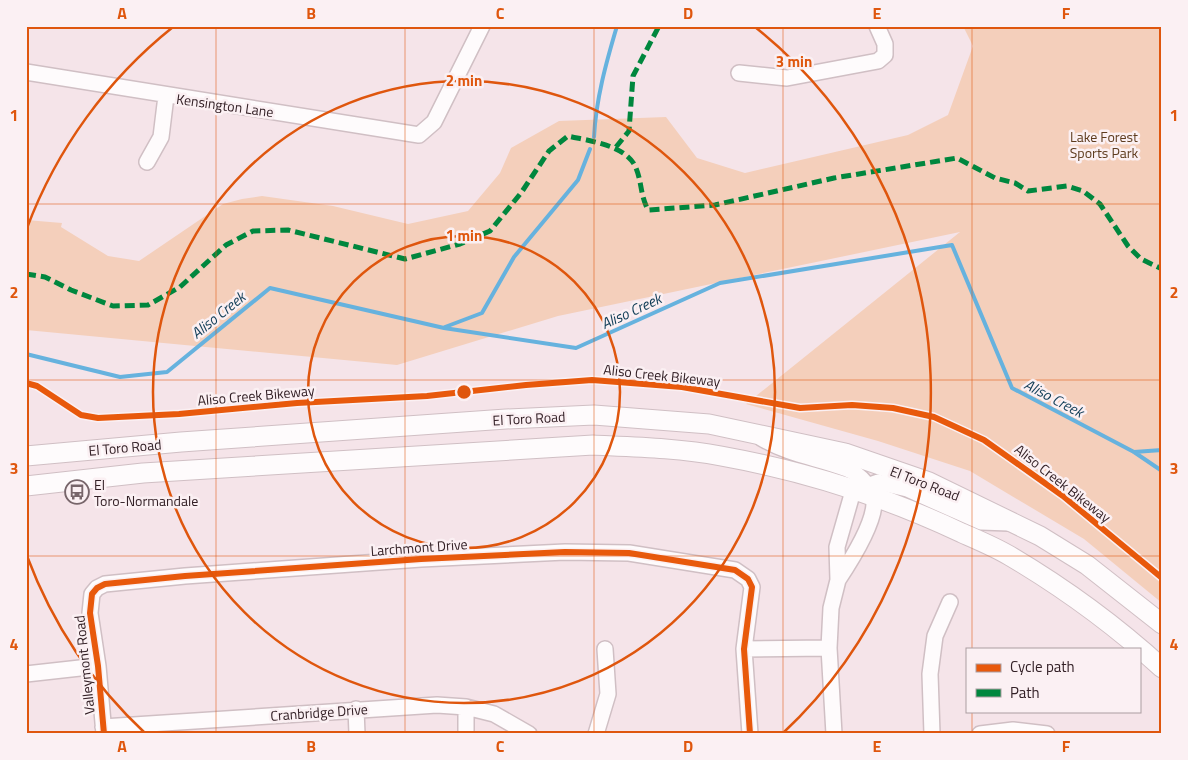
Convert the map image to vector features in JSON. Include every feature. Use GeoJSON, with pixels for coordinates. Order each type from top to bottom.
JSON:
{"type":"FeatureCollection","features":[{"type":"Feature","properties":{"kind":"main road","name":"El Toro Road"},"geometry":{"type":"LineString","coordinates":[[26,456],[210,440],[496,419],[594,415],[709,424],[845,453],[919,479],[1015,523],[1087,565],[1162,624]]}},
{"type":"Feature","properties":{"kind":"main road","name":"El Toro Road"},"geometry":{"type":"LineString","coordinates":[[26,486],[144,473],[593,445],[662,448],[720,456],[792,471],[864,491],[925,515],[1009,555],[1081,601],[1138,648]]}},
{"type":"Feature","properties":{"kind":"main road","name":"El Toro Road"},"geometry":{"type":"LineString","coordinates":[[1140,650],[1162,668]]}},
{"type":"Feature","properties":{"kind":"street","name":"Kensington Lane"},"geometry":{"type":"LineString","coordinates":[[26,72],[166,96],[355,123],[414,135],[424,133],[434,122],[482,26]]}},
{"type":"Feature","properties":{"kind":"street"},"geometry":{"type":"LineString","coordinates":[[739,74],[787,78],[878,62],[885,55],[886,44],[877,26]]}},
{"type":"Feature","properties":{"kind":"street"},"geometry":{"type":"LineString","coordinates":[[147,162],[161,137],[166,96]]}},
{"type":"Feature","properties":{"kind":"street"},"geometry":{"type":"LineString","coordinates":[[753,433],[782,450],[850,470],[866,481],[864,491],[837,547],[838,580],[831,608],[829,648],[834,734]]}},
{"type":"Feature","properties":{"kind":"street","name":"El Toro Road"},"geometry":{"type":"LineString","coordinates":[[864,491],[878,482],[907,488],[981,522],[1015,523]]}},
{"type":"Feature","properties":{"kind":"street"},"geometry":{"type":"LineString","coordinates":[[838,580],[856,553],[874,503],[864,491]]}},
{"type":"Feature","properties":{"kind":"street","name":"Larchmont Drive"},"geometry":{"type":"LineString","coordinates":[[92,594],[97,588],[105,584],[185,576],[461,556],[564,552],[629,553],[735,570],[748,579],[752,587],[744,650]]}},
{"type":"Feature","properties":{"kind":"street","name":"Valleymont Road"},"geometry":{"type":"LineString","coordinates":[[92,594],[90,613],[98,666],[104,730]]}},
{"type":"Feature","properties":{"kind":"street"},"geometry":{"type":"LineString","coordinates":[[932,734],[930,674],[935,636],[950,602]]}},
{"type":"Feature","properties":{"kind":"street"},"geometry":{"type":"LineString","coordinates":[[750,734],[744,650],[829,648]]}},
{"type":"Feature","properties":{"kind":"street"},"geometry":{"type":"LineString","coordinates":[[596,734],[608,694],[605,649]]}},
{"type":"Feature","properties":{"kind":"street"},"geometry":{"type":"LineString","coordinates":[[26,674],[98,666]]}},
{"type":"Feature","properties":{"kind":"street","name":"Cranbridge Drive"},"geometry":{"type":"LineString","coordinates":[[104,730],[356,709],[437,705],[466,708],[494,714],[529,734]]}},
{"type":"Feature","properties":{"kind":"street"},"geometry":{"type":"LineString","coordinates":[[466,708],[466,734]]}},
{"type":"Feature","properties":{"kind":"street"},"geometry":{"type":"LineString","coordinates":[[356,709],[358,734]]}},
{"type":"Feature","properties":{"kind":"street"},"geometry":{"type":"LineString","coordinates":[[980,734],[1013,730],[1047,734]]}},
{"type":"Feature","properties":{"kind":"green space","name":"Lake Forest Sports Park"},"geometry":{"type":"Polygon","coordinates":[[[963,26],[1162,26],[1162,603],[1084,539],[970,471],[878,441],[746,404],[960,232],[558,316],[397,365],[26,330],[26,220],[62,223],[61,227],[108,256],[139,261],[223,204],[262,196],[333,206],[408,224],[468,211],[500,173],[511,148],[559,121],[666,117],[697,158],[745,173],[908,135],[948,115],[973,46],[963,26]]]}},
{"type":"Feature","properties":{"kind":"waterway"},"geometry":{"type":"LineString","coordinates":[[594,137],[599,95],[617,26]]}},
{"type":"Feature","properties":{"kind":"waterway"},"geometry":{"type":"LineString","coordinates":[[445,327],[482,313],[514,257],[578,180],[590,149]]}},
{"type":"Feature","properties":{"kind":"waterway","name":"Aliso Creek"},"geometry":{"type":"LineString","coordinates":[[26,354],[120,377],[167,372],[270,288],[444,328],[576,348],[720,283],[952,245],[1012,388],[1134,452],[1162,471]]}},
{"type":"Feature","properties":{"kind":"waterway"},"geometry":{"type":"LineString","coordinates":[[1134,452],[1162,450]]}},
{"type":"Feature","properties":{"kind":"marked path"},"geometry":{"type":"LineString","coordinates":[[616,147],[629,131],[633,76],[659,26]]}},
{"type":"Feature","properties":{"kind":"marked path"},"geometry":{"type":"LineString","coordinates":[[26,274],[45,277],[71,290],[113,306],[148,305],[180,287],[226,245],[253,231],[288,230],[405,259],[460,244],[490,231],[521,193],[549,151],[568,136],[606,145],[625,154],[636,168],[648,210],[715,205],[834,178],[957,158],[995,178],[1015,183],[1028,191],[1067,186],[1083,191],[1100,204],[1128,246],[1141,259],[1162,269]]}},
{"type":"Feature","properties":{"kind":"cycle path","name":"Aliso Creek Bikeway"},"geometry":{"type":"LineString","coordinates":[[26,383],[37,386],[81,415],[98,418],[179,414],[297,403],[427,396],[592,380],[682,387],[800,408],[852,405],[893,408],[934,417],[984,440],[1063,496],[1162,578]]}},
{"type":"Feature","properties":{"kind":"cycle path"},"geometry":{"type":"LineString","coordinates":[[104,734],[98,666],[90,613],[92,594],[97,588],[105,584],[185,576],[421,559],[565,552],[629,553],[735,570],[748,579],[752,587],[744,649],[750,734]]}},
{"type":"Feature","properties":{"kind":"place","name":"El Toro-Normandale"},"geometry":{"type":"Point","coordinates":[77,492]}}]}
